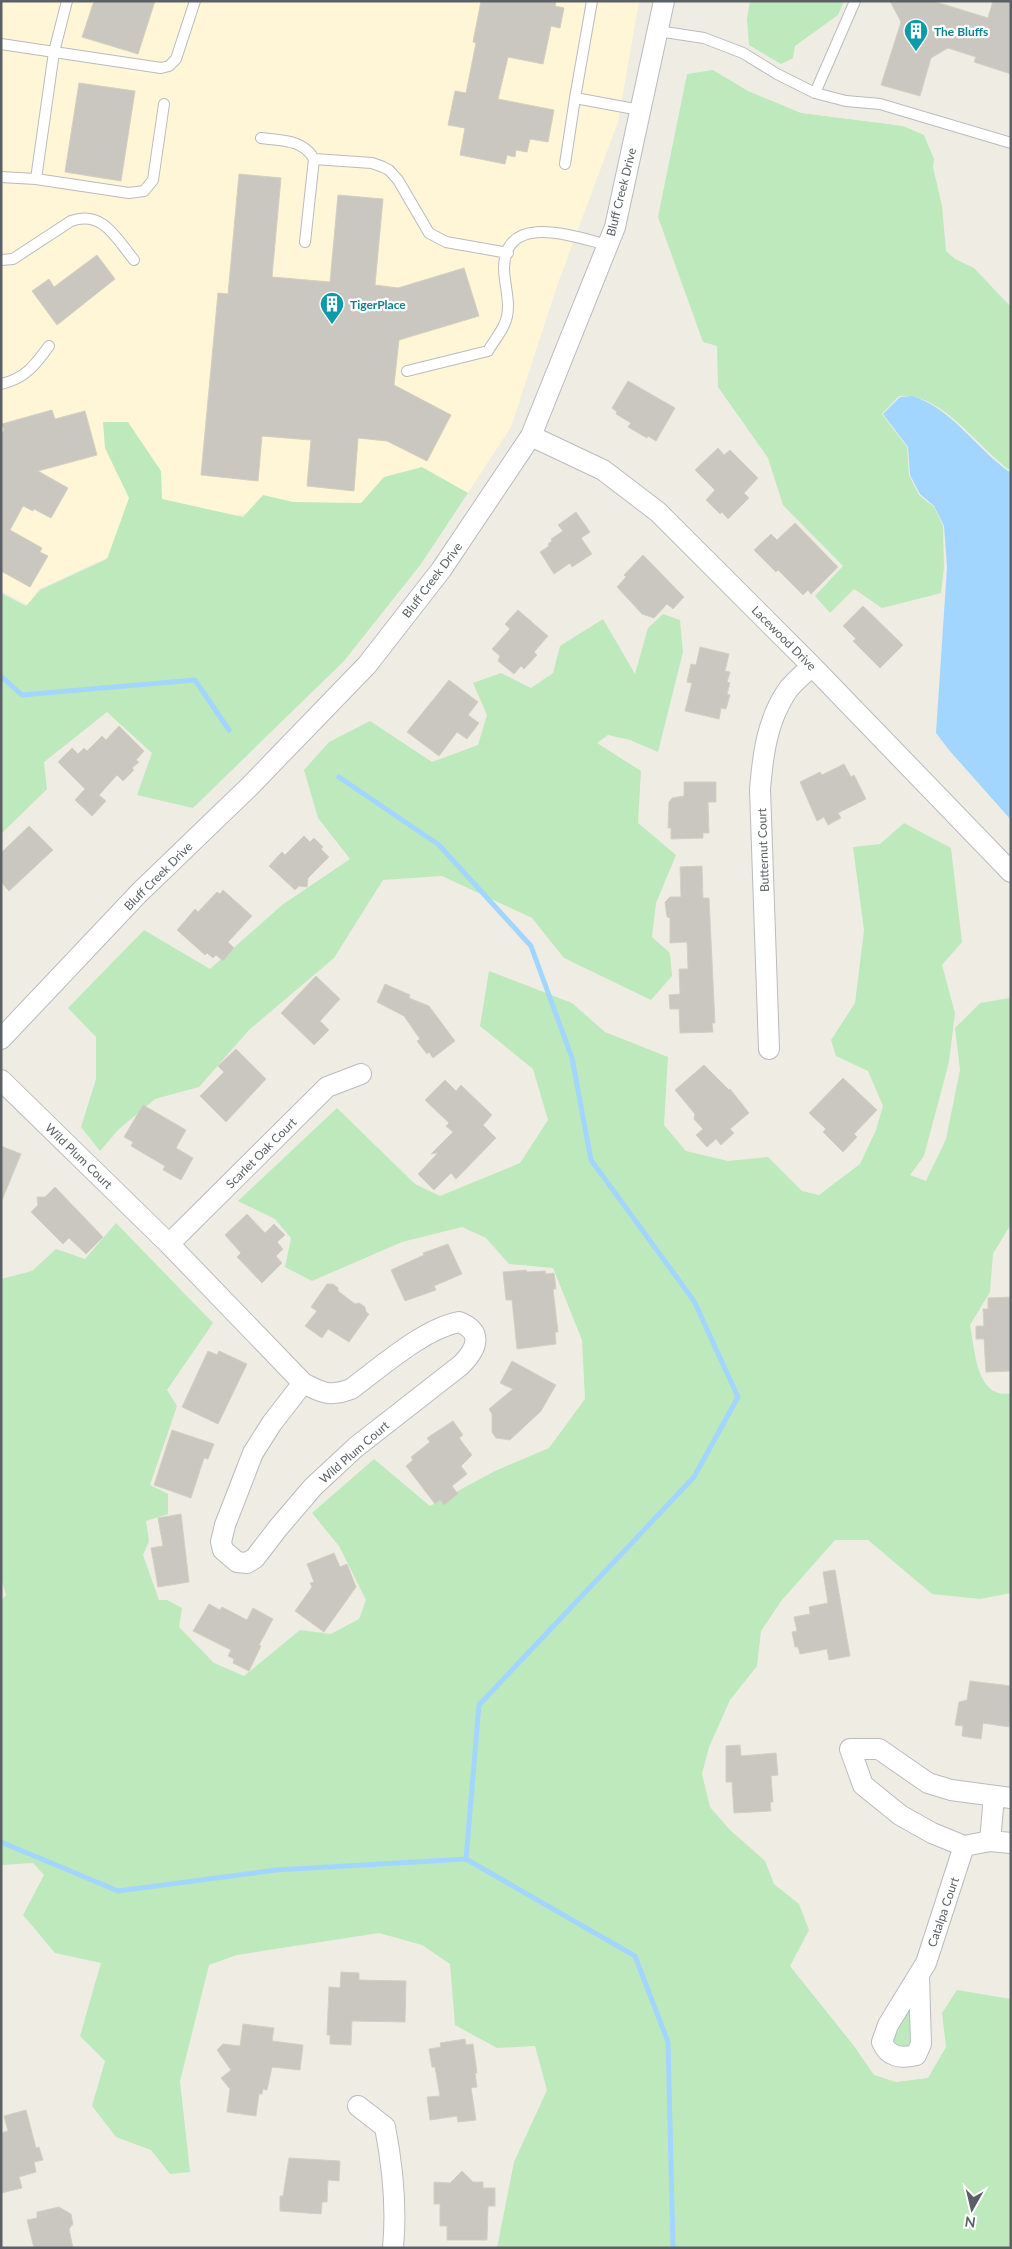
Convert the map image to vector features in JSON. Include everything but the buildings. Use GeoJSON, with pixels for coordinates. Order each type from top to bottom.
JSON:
{"type":"FeatureCollection","features":[{"type":"Feature","properties":{"kind":"street","name":"Bluff Creek Drive"},"geometry":{"type":"LineString","coordinates":[[1,1039],[139,893],[249,787],[367,665],[441,570],[531,436],[615,227],[664,1]]}},
{"type":"Feature","properties":{"kind":"street","name":"Lacewood Drive"},"geometry":{"type":"LineString","coordinates":[[531,436],[602,470],[658,512],[812,666],[1011,872]]}},
{"type":"Feature","properties":{"kind":"street","name":"Butternut Court"},"geometry":{"type":"LineString","coordinates":[[770,1049],[760,788],[763,750],[774,718],[787,691],[812,666]]}},
{"type":"Feature","properties":{"kind":"street","name":"Scarlet Oak Court"},"geometry":{"type":"LineString","coordinates":[[169,1244],[327,1087],[361,1074]]}},
{"type":"Feature","properties":{"kind":"street","name":"Wild Plum Court"},"geometry":{"type":"LineString","coordinates":[[1,1080],[169,1244],[303,1383],[323,1394],[340,1393],[351,1389],[430,1332],[447,1324],[459,1322],[470,1327],[475,1335],[476,1346],[462,1365],[356,1447],[313,1487],[255,1558],[247,1563],[237,1562],[223,1550],[221,1542],[231,1510],[253,1454],[272,1423],[303,1383]]}},
{"type":"Feature","properties":{"kind":"street"},"geometry":{"type":"LineString","coordinates":[[990,1841],[1003,1797],[951,1790],[928,1783],[879,1748],[850,1749],[863,1785],[900,1815],[932,1833],[964,1846],[990,1841],[1011,1844]]}},
{"type":"Feature","properties":{"kind":"street","name":"Catalpa Court"},"geometry":{"type":"LineString","coordinates":[[919,1977],[926,1963],[964,1846]]}},
{"type":"Feature","properties":{"kind":"street"},"geometry":{"type":"LineString","coordinates":[[358,2106],[385,2127],[394,2174],[396,2219],[393,2248]]}},
{"type":"Feature","properties":{"kind":"lane"},"geometry":{"type":"LineString","coordinates":[[36,179],[54,52],[67,1]]}},
{"type":"Feature","properties":{"kind":"lane"},"geometry":{"type":"LineString","coordinates":[[1,44],[161,68],[169,66],[176,59],[194,1]]}},
{"type":"Feature","properties":{"kind":"lane"},"geometry":{"type":"LineString","coordinates":[[565,164],[592,1]]}},
{"type":"Feature","properties":{"kind":"lane"},"geometry":{"type":"LineString","coordinates":[[815,93],[855,1]]}},
{"type":"Feature","properties":{"kind":"lane"},"geometry":{"type":"LineString","coordinates":[[658,31],[704,38],[743,53],[777,74],[815,93],[846,101],[880,104],[1011,143]]}},
{"type":"Feature","properties":{"kind":"lane"},"geometry":{"type":"LineString","coordinates":[[575,98],[640,110]]}},
{"type":"Feature","properties":{"kind":"lane"},"geometry":{"type":"LineString","coordinates":[[1,177],[36,179],[129,193],[144,192],[153,180],[164,104]]}},
{"type":"Feature","properties":{"kind":"lane"},"geometry":{"type":"LineString","coordinates":[[261,138],[296,143],[309,150],[314,158],[305,242]]}},
{"type":"Feature","properties":{"kind":"lane"},"geometry":{"type":"LineString","coordinates":[[314,158],[372,163],[383,166],[390,170],[398,180],[429,233],[446,242],[508,252]]}},
{"type":"Feature","properties":{"kind":"lane"},"geometry":{"type":"LineString","coordinates":[[1,260],[14,260],[71,221],[91,218],[104,226],[134,260]]}},
{"type":"Feature","properties":{"kind":"lane"},"geometry":{"type":"LineString","coordinates":[[407,371],[488,351],[505,324],[508,301],[504,267],[510,244],[523,235],[548,231],[608,245]]}},
{"type":"Feature","properties":{"kind":"lane"},"geometry":{"type":"LineString","coordinates":[[1,384],[23,376],[34,367],[49,346]]}},
{"type":"Feature","properties":{"kind":"shaded area"},"geometry":{"type":"Polygon","coordinates":[[[1,1],[639,1],[618,122],[558,283],[511,427],[448,523],[241,514],[106,558],[39,589],[28,605],[1,591],[1,1]]]}},
{"type":"Feature","properties":{"kind":"green space"},"geometry":{"type":"Polygon","coordinates":[[[750,1],[844,1],[838,15],[795,46],[793,58],[781,64],[749,45],[747,19],[750,1]]]}},
{"type":"Feature","properties":{"kind":"green space"},"geometry":{"type":"Polygon","coordinates":[[[713,70],[748,91],[801,113],[903,126],[924,135],[934,159],[933,167],[942,206],[946,251],[955,259],[974,268],[1011,307],[1011,471],[959,423],[930,403],[915,397],[899,396],[882,414],[907,447],[909,475],[919,495],[934,507],[943,526],[944,567],[941,593],[882,608],[854,589],[830,613],[815,596],[843,566],[783,505],[768,458],[718,387],[717,346],[703,342],[658,217],[687,74],[713,70]]]}},
{"type":"Feature","properties":{"kind":"green space"},"geometry":{"type":"Polygon","coordinates":[[[103,422],[128,422],[161,471],[162,499],[243,517],[263,495],[293,502],[361,503],[384,477],[422,467],[468,493],[421,564],[344,661],[193,808],[137,795],[152,753],[107,712],[44,762],[47,789],[1,834],[1,593],[26,606],[40,590],[107,559],[129,498],[105,448],[103,422]]]}},
{"type":"Feature","properties":{"kind":"green space"},"geometry":{"type":"Polygon","coordinates":[[[663,614],[680,620],[683,652],[658,752],[630,740],[608,735],[597,743],[641,771],[638,823],[676,855],[656,903],[652,937],[670,953],[672,976],[651,1000],[564,958],[532,918],[442,876],[383,880],[334,958],[249,1030],[199,1087],[155,1099],[119,1129],[100,1151],[81,1127],[96,1079],[96,1037],[68,1008],[144,930],[210,969],[282,905],[350,859],[318,818],[304,770],[329,742],[370,721],[432,762],[478,745],[487,715],[473,683],[501,673],[531,688],[553,673],[560,646],[603,619],[635,674],[648,628],[663,614]]]}},
{"type":"Feature","properties":{"kind":"green space"},"geometry":{"type":"Polygon","coordinates":[[[904,823],[951,848],[962,942],[942,965],[955,1013],[949,1062],[924,1156],[910,1175],[926,1181],[946,1139],[960,1070],[955,1028],[980,1003],[1011,999],[1011,1224],[993,1254],[990,1292],[970,1325],[979,1371],[984,1381],[991,1389],[999,1393],[1011,1393],[1011,1593],[980,1599],[932,1594],[868,1540],[835,1540],[782,1600],[761,1631],[757,1666],[730,1700],[709,1747],[702,1774],[710,1807],[730,1830],[765,1861],[774,1884],[799,1904],[809,1930],[790,1966],[854,2046],[874,2075],[896,2082],[928,2078],[946,2047],[942,2013],[957,1990],[1011,1999],[1011,2248],[497,2248],[514,2162],[547,2090],[535,2046],[497,2048],[455,2025],[450,1964],[422,1945],[379,1933],[237,1955],[209,1965],[180,2081],[190,2172],[170,2174],[151,2150],[116,2137],[92,2106],[105,2061],[80,2036],[101,1963],[55,1953],[23,1915],[44,1875],[33,1863],[1,1865],[1,1600],[6,1595],[1,1578],[1,1279],[32,1271],[56,1249],[85,1259],[116,1223],[213,1323],[167,1390],[177,1406],[150,1485],[168,1494],[168,1514],[146,1521],[149,1541],[143,1555],[159,1600],[167,1600],[182,1608],[179,1627],[214,1663],[244,1676],[300,1630],[331,1634],[359,1619],[366,1600],[339,1546],[312,1513],[374,1459],[430,1506],[495,1471],[549,1448],[585,1399],[582,1340],[553,1268],[509,1264],[486,1238],[462,1227],[402,1242],[312,1281],[285,1267],[291,1238],[275,1219],[238,1201],[337,1108],[415,1184],[440,1196],[520,1163],[548,1120],[533,1069],[480,1026],[489,971],[572,1003],[605,1032],[668,1057],[664,1125],[686,1151],[728,1161],[768,1157],[802,1191],[819,1195],[860,1164],[876,1130],[883,1106],[868,1071],[836,1056],[831,1040],[855,1003],[864,930],[853,847],[880,844],[904,823]]]}},
{"type":"Feature","properties":{"kind":"green space"},"geometry":{"type":"Polygon","coordinates":[[[910,2006],[913,2042],[904,2048],[895,2045],[892,2039],[910,2006]]]}},
{"type":"Feature","properties":{"kind":"water"},"geometry":{"type":"Polygon","coordinates":[[[912,396],[940,410],[1011,473],[1011,820],[936,733],[947,567],[944,526],[934,506],[920,494],[910,475],[908,447],[883,414],[900,397],[912,396]]]}},
{"type":"Feature","properties":{"kind":"waterway"},"geometry":{"type":"LineString","coordinates":[[1,676],[22,695],[195,680],[229,730]]}},
{"type":"Feature","properties":{"kind":"waterway"},"geometry":{"type":"LineString","coordinates":[[339,777],[439,845],[531,946],[572,1058],[591,1160],[694,1301],[738,1397],[694,1477],[479,1705],[466,1859],[635,1956],[668,2042],[673,2248]]}},
{"type":"Feature","properties":{"kind":"waterway"},"geometry":{"type":"LineString","coordinates":[[1,1842],[118,1891],[276,1870],[466,1859]]}},
{"type":"Feature","properties":{"kind":"place","name":"The Bluffs"},"geometry":{"type":"Point","coordinates":[916,52]}},
{"type":"Feature","properties":{"kind":"place","name":"TigerPlace"},"geometry":{"type":"Point","coordinates":[332,325]}}]}
